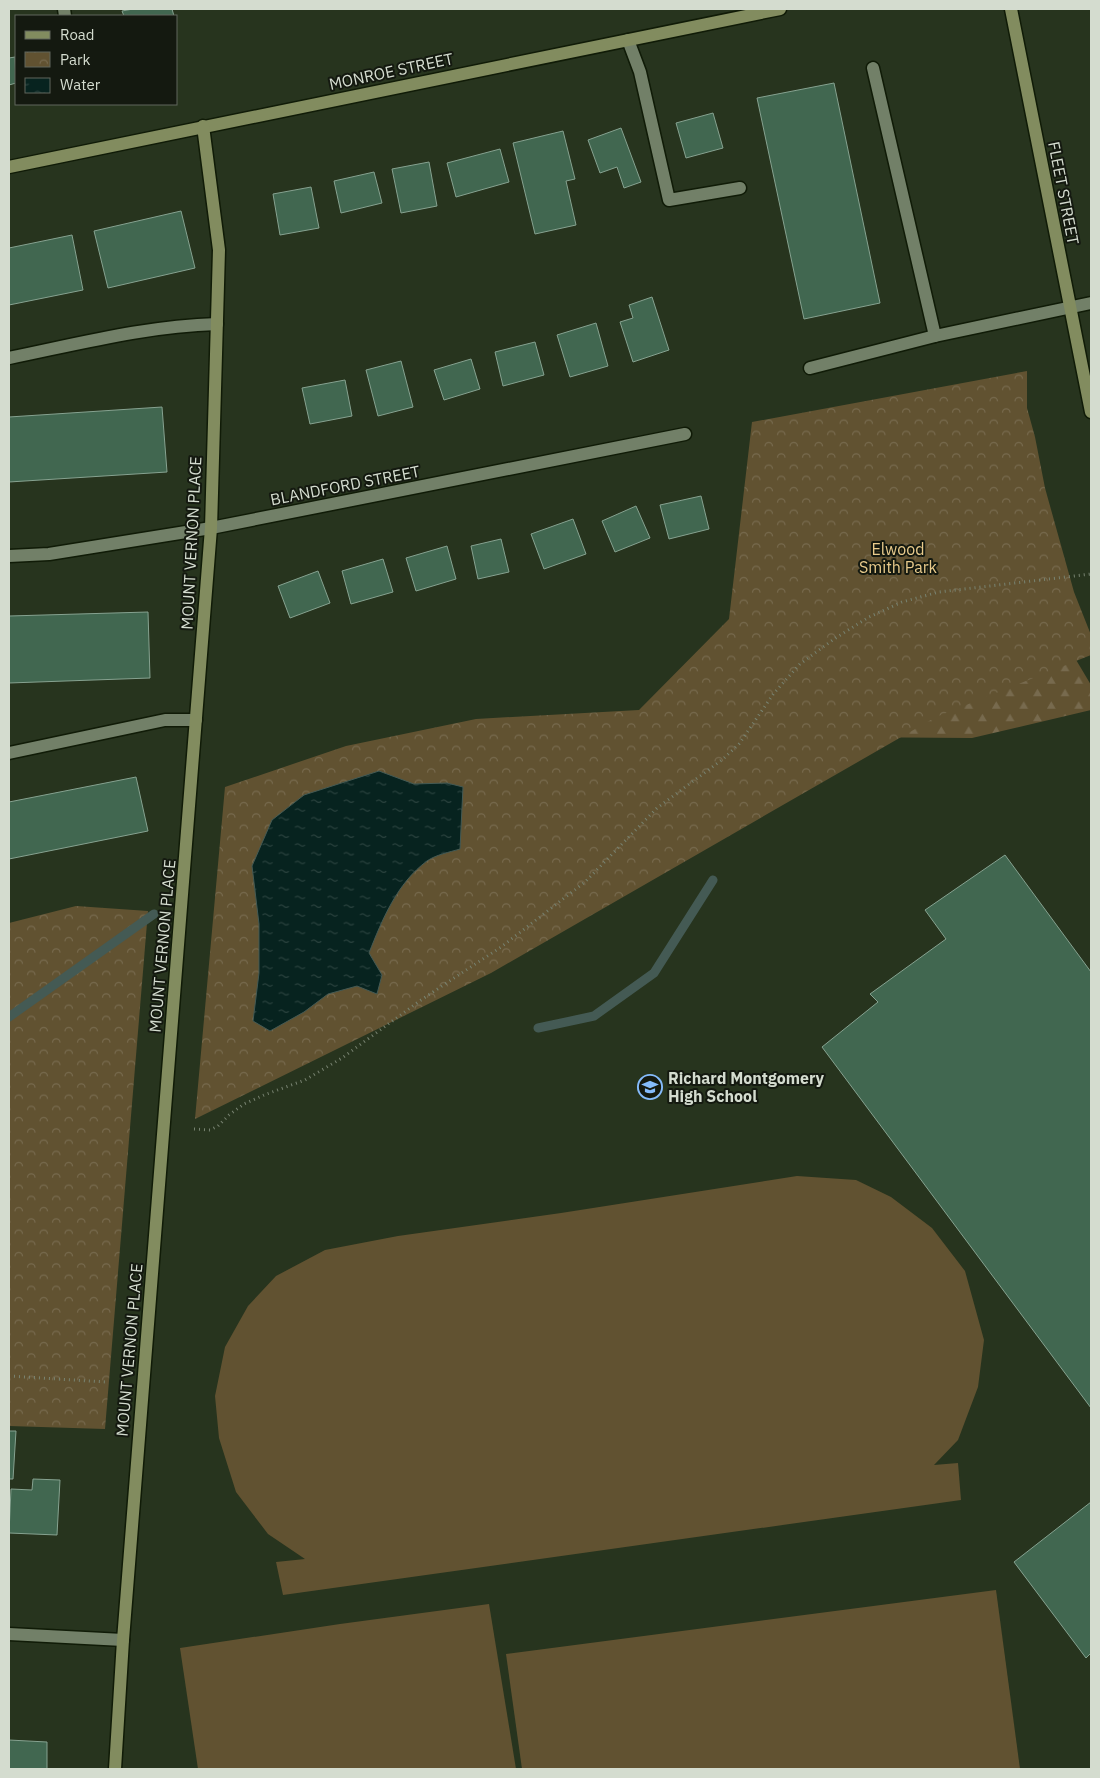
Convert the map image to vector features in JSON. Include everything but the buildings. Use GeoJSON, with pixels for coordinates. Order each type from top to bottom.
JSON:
{"type":"FeatureCollection","features":[{"type":"Feature","properties":{"kind":"street","name":"MONROE STREET"},"geometry":{"type":"LineString","coordinates":[[9,167],[628,40],[734,13],[780,9]]}},
{"type":"Feature","properties":{"kind":"street","name":"FLEET STREET"},"geometry":{"type":"LineString","coordinates":[[1011,9],[1091,412]]}},
{"type":"Feature","properties":{"kind":"street"},"geometry":{"type":"LineString","coordinates":[[628,40],[640,72],[669,200],[740,188]]}},
{"type":"Feature","properties":{"kind":"street"},"geometry":{"type":"LineString","coordinates":[[873,68],[935,336]]}},
{"type":"Feature","properties":{"kind":"street","name":"MOUNT VERNON PLACE"},"geometry":{"type":"LineString","coordinates":[[115,1769],[123,1640],[211,528],[219,250],[203,126]]}},
{"type":"Feature","properties":{"kind":"street"},"geometry":{"type":"LineString","coordinates":[[810,368],[935,336],[1091,303]]}},
{"type":"Feature","properties":{"kind":"street"},"geometry":{"type":"LineString","coordinates":[[9,358],[132,333],[187,325],[217,324]]}},
{"type":"Feature","properties":{"kind":"street","name":"BLANDFORD STREET"},"geometry":{"type":"LineString","coordinates":[[9,556],[49,554],[211,528],[685,434]]}},
{"type":"Feature","properties":{"kind":"street"},"geometry":{"type":"LineString","coordinates":[[9,753],[165,720],[196,720]]}},
{"type":"Feature","properties":{"kind":"street"},"geometry":{"type":"LineString","coordinates":[[9,1634],[123,1640]]}},
{"type":"Feature","properties":{"kind":"path"},"geometry":{"type":"LineString","coordinates":[[194,1130],[210,1130],[218,1126],[244,1104],[305,1080],[342,1058],[421,1000],[501,947],[585,882],[657,808],[739,744],[774,693],[800,664],[834,639],[869,617],[902,602],[940,592],[1091,574]]}},
{"type":"Feature","properties":{"kind":"path"},"geometry":{"type":"LineString","coordinates":[[9,1376],[106,1382]]}},
{"type":"Feature","properties":{"kind":"green space","name":"Elwood Smith Park"},"geometry":{"type":"Polygon","coordinates":[[[1027,371],[1027,408],[1045,488],[1074,592],[1091,635],[1091,655],[936,717],[491,973],[195,1119],[225,787],[346,746],[476,719],[639,710],[729,619],[752,422],[1027,371]]]}},
{"type":"Feature","properties":{"kind":"green space"},"geometry":{"type":"Polygon","coordinates":[[[1044,606],[1091,685],[1091,710],[972,738],[836,737],[1044,606]]]}},
{"type":"Feature","properties":{"kind":"green space"},"geometry":{"type":"Polygon","coordinates":[[[76,906],[148,911],[105,1429],[9,1426],[9,923],[76,906]]]}},
{"type":"Feature","properties":{"kind":"green space"},"geometry":{"type":"Polygon","coordinates":[[[797,1176],[856,1180],[891,1197],[932,1228],[965,1271],[984,1340],[978,1387],[958,1440],[934,1465],[958,1463],[961,1500],[283,1595],[276,1562],[305,1559],[268,1534],[236,1492],[219,1438],[215,1396],[225,1347],[248,1306],[276,1276],[325,1250],[398,1236],[797,1176]]]}},
{"type":"Feature","properties":{"kind":"green space"},"geometry":{"type":"Polygon","coordinates":[[[996,1590],[1020,1769],[522,1769],[506,1654],[996,1590]]]}},
{"type":"Feature","properties":{"kind":"green space"},"geometry":{"type":"Polygon","coordinates":[[[489,1604],[516,1769],[198,1769],[180,1648],[489,1604]]]}},
{"type":"Feature","properties":{"kind":"water"},"geometry":{"type":"Polygon","coordinates":[[[379,771],[414,784],[447,783],[463,787],[460,849],[438,855],[427,861],[407,880],[392,903],[369,953],[382,975],[377,994],[357,986],[328,994],[304,1012],[270,1031],[253,1021],[259,973],[259,924],[252,866],[272,820],[304,795],[379,771]]]}},
{"type":"Feature","properties":{"kind":"waterway"},"geometry":{"type":"LineString","coordinates":[[538,1028],[594,1016],[654,973],[713,880]]}},
{"type":"Feature","properties":{"kind":"waterway"},"geometry":{"type":"LineString","coordinates":[[9,1017],[154,914]]}},
{"type":"Feature","properties":{"kind":"place","name":"Richard Montgomery High School"},"geometry":{"type":"Point","coordinates":[650,1087]}}]}
